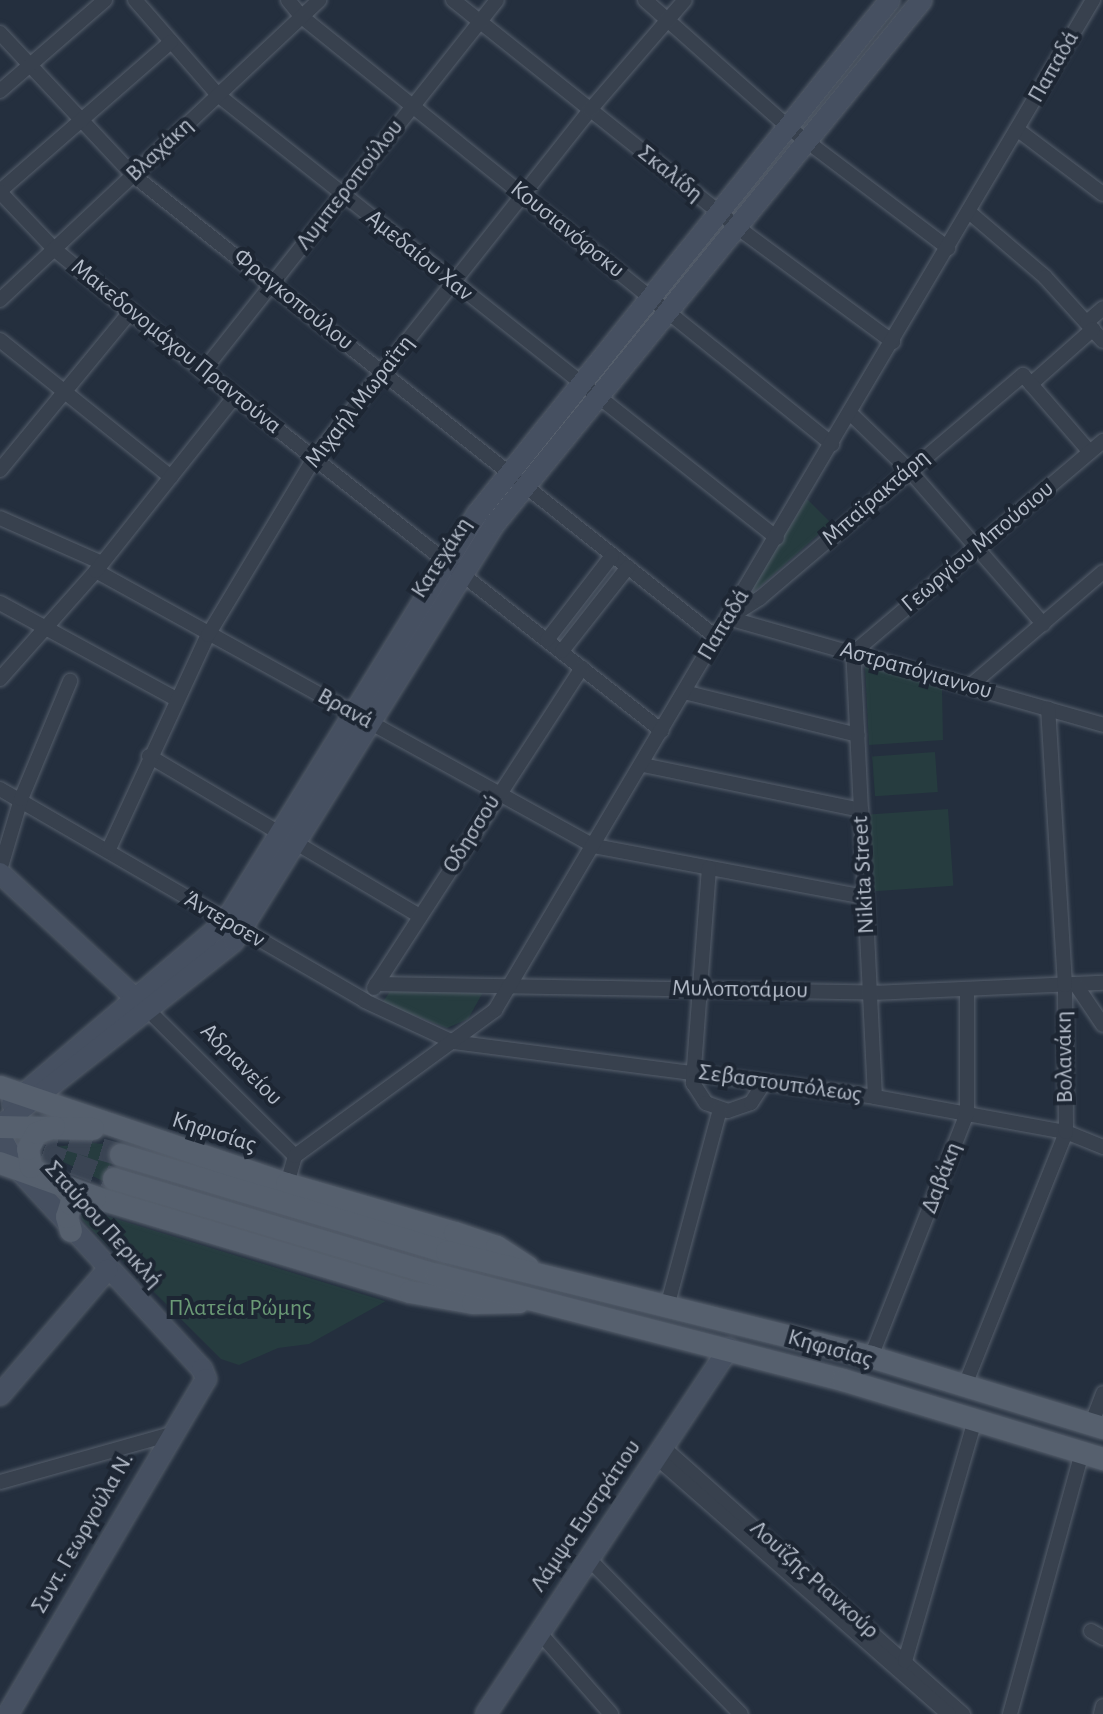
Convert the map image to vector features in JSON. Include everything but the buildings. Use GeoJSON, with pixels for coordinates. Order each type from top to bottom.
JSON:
{"type":"FeatureCollection","features":[{"type":"Feature","properties":{"kind":"main road","name":"Κατεχάκη"},"geometry":{"type":"LineString","coordinates":[[0,1126],[18,1095],[142,1005],[234,926],[453,566],[660,305],[720,214],[890,0]]}},
{"type":"Feature","properties":{"kind":"main road","name":"Κατεχάκη"},"geometry":{"type":"LineString","coordinates":[[660,305],[737,227],[922,0]]}},
{"type":"Feature","properties":{"kind":"main road","name":"Αδριανείου"},"geometry":{"type":"LineString","coordinates":[[1,876],[142,1005]]}},
{"type":"Feature","properties":{"kind":"main road","name":"Κηφισίας"},"geometry":{"type":"LineString","coordinates":[[18,1095],[287,1184],[497,1247],[546,1278]]}},
{"type":"Feature","properties":{"kind":"main road"},"geometry":{"type":"LineString","coordinates":[[0,1126],[127,1132]]}},
{"type":"Feature","properties":{"kind":"main road"},"geometry":{"type":"LineString","coordinates":[[46,1179],[31,1167],[28,1149],[37,1133],[55,1127]]}},
{"type":"Feature","properties":{"kind":"main road","name":"Σταύρου Περικλή"},"geometry":{"type":"LineString","coordinates":[[0,1135],[9,1166],[202,1369],[206,1379]]}},
{"type":"Feature","properties":{"kind":"main road","name":"Κηφισίας"},"geometry":{"type":"LineString","coordinates":[[121,1155],[546,1278],[871,1357],[1097,1426]]}},
{"type":"Feature","properties":{"kind":"main road","name":"Κηφισίας"},"geometry":{"type":"LineString","coordinates":[[9,1166],[97,1198],[432,1297],[484,1304],[540,1301]]}},
{"type":"Feature","properties":{"kind":"main road","name":"Κηφισίας"},"geometry":{"type":"LineString","coordinates":[[114,1179],[540,1301],[729,1348],[1093,1456]]}},
{"type":"Feature","properties":{"kind":"main road"},"geometry":{"type":"LineString","coordinates":[[71,1231],[67,1217],[71,1204],[83,1197],[97,1198]]}},
{"type":"Feature","properties":{"kind":"main road"},"geometry":{"type":"LineString","coordinates":[[0,1395],[107,1270]]}},
{"type":"Feature","properties":{"kind":"main road","name":"Λάμψα Ευστράτιου"},"geometry":{"type":"LineString","coordinates":[[490,1712],[539,1632],[729,1348]]}},
{"type":"Feature","properties":{"kind":"main road","name":"Συντ. Γεωργούλα Ν."},"geometry":{"type":"LineString","coordinates":[[8,1714],[206,1379]]}},
{"type":"Feature","properties":{"kind":"street"},"geometry":{"type":"LineString","coordinates":[[0,91],[105,0]]}},
{"type":"Feature","properties":{"kind":"street","name":"Αμεδαίου Χαν"},"geometry":{"type":"LineString","coordinates":[[135,0],[218,95],[777,538]]}},
{"type":"Feature","properties":{"kind":"street","name":"Κουσιανόφσκυ"},"geometry":{"type":"LineString","coordinates":[[288,0],[302,17],[832,444]]}},
{"type":"Feature","properties":{"kind":"street","name":"Βλαχάκη"},"geometry":{"type":"LineString","coordinates":[[0,300],[319,0]]}},
{"type":"Feature","properties":{"kind":"street","name":"Σκαλίδη"},"geometry":{"type":"LineString","coordinates":[[453,0],[720,214],[893,342]]}},
{"type":"Feature","properties":{"kind":"street","name":"Λυμπεροπούλου"},"geometry":{"type":"LineString","coordinates":[[203,371],[497,0]]}},
{"type":"Feature","properties":{"kind":"street"},"geometry":{"type":"LineString","coordinates":[[645,0],[806,142],[948,248]]}},
{"type":"Feature","properties":{"kind":"street","name":"Μιχαήλ Μωραΐτη"},"geometry":{"type":"LineString","coordinates":[[108,851],[149,756],[208,635],[315,457],[666,16],[685,0]]}},
{"type":"Feature","properties":{"kind":"street","name":"Παπαδά"},"geometry":{"type":"LineString","coordinates":[[295,1156],[388,1084],[453,1042],[495,1010],[643,765],[1093,0]]}},
{"type":"Feature","properties":{"kind":"street","name":"Φραγκοπούλου"},"geometry":{"type":"LineString","coordinates":[[0,33],[80,122],[133,175],[716,637]]}},
{"type":"Feature","properties":{"kind":"street"},"geometry":{"type":"LineString","coordinates":[[0,191],[171,42]]}},
{"type":"Feature","properties":{"kind":"street"},"geometry":{"type":"LineString","coordinates":[[1018,130],[1103,194]]}},
{"type":"Feature","properties":{"kind":"street","name":"Μακεδονομάχου Πραντούνα"},"geometry":{"type":"LineString","coordinates":[[0,191],[54,249],[203,371],[662,731]]}},
{"type":"Feature","properties":{"kind":"street"},"geometry":{"type":"LineString","coordinates":[[969,212],[1024,258],[1094,331]]}},
{"type":"Feature","properties":{"kind":"street","name":"Μπαϊρακτάρη"},"geometry":{"type":"LineString","coordinates":[[728,618],[760,598],[908,469],[1094,331],[1103,308]]}},
{"type":"Feature","properties":{"kind":"street"},"geometry":{"type":"LineString","coordinates":[[0,470],[131,311]]}},
{"type":"Feature","properties":{"kind":"street"},"geometry":{"type":"LineString","coordinates":[[0,340],[171,477]]}},
{"type":"Feature","properties":{"kind":"street"},"geometry":{"type":"LineString","coordinates":[[1027,380],[1090,452]]}},
{"type":"Feature","properties":{"kind":"street"},"geometry":{"type":"LineString","coordinates":[[0,679],[99,567],[235,396]]}},
{"type":"Feature","properties":{"kind":"street"},"geometry":{"type":"LineString","coordinates":[[850,413],[908,469],[1043,624]]}},
{"type":"Feature","properties":{"kind":"street","name":"Γεωργίου Μπούσιου"},"geometry":{"type":"LineString","coordinates":[[853,653],[1103,441]]}},
{"type":"Feature","properties":{"kind":"street","name":"Βρανά"},"geometry":{"type":"LineString","coordinates":[[0,518],[99,567],[208,635],[594,846],[865,897]]}},
{"type":"Feature","properties":{"kind":"street"},"geometry":{"type":"LineString","coordinates":[[547,640],[612,556]]}},
{"type":"Feature","properties":{"kind":"street"},"geometry":{"type":"LineString","coordinates":[[562,651],[628,567]]}},
{"type":"Feature","properties":{"kind":"street"},"geometry":{"type":"LineString","coordinates":[[970,686],[1103,572]]}},
{"type":"Feature","properties":{"kind":"street"},"geometry":{"type":"LineString","coordinates":[[0,603],[176,699]]}},
{"type":"Feature","properties":{"kind":"street","name":"Αστραπόγιαννου"},"geometry":{"type":"LineString","coordinates":[[728,618],[1102,723]]}},
{"type":"Feature","properties":{"kind":"street","name":"Nikita Street"},"geometry":{"type":"LineString","coordinates":[[853,653],[875,1097]]}},
{"type":"Feature","properties":{"kind":"street","name":"Οδησσού"},"geometry":{"type":"LineString","coordinates":[[365,1001],[582,668]]}},
{"type":"Feature","properties":{"kind":"street"},"geometry":{"type":"LineString","coordinates":[[1,876],[21,799],[70,681]]}},
{"type":"Feature","properties":{"kind":"street"},"geometry":{"type":"LineString","coordinates":[[684,692],[858,735]]}},
{"type":"Feature","properties":{"kind":"street","name":"Βολανάκη"},"geometry":{"type":"LineString","coordinates":[[965,1385],[1066,1132],[1070,985],[1048,709]]}},
{"type":"Feature","properties":{"kind":"street"},"geometry":{"type":"LineString","coordinates":[[149,756],[420,916]]}},
{"type":"Feature","properties":{"kind":"street"},"geometry":{"type":"LineString","coordinates":[[643,765],[861,810]]}},
{"type":"Feature","properties":{"kind":"street","name":"Άντερσεν"},"geometry":{"type":"LineString","coordinates":[[0,789],[365,1001],[453,1042]]}},
{"type":"Feature","properties":{"kind":"street"},"geometry":{"type":"LineString","coordinates":[[709,868],[691,1072],[698,1094],[720,1109],[751,1103],[764,1083]]}},
{"type":"Feature","properties":{"kind":"street","name":"Μυλοποτάμου"},"geometry":{"type":"LineString","coordinates":[[376,984],[509,984],[870,993],[1103,983]]}},
{"type":"Feature","properties":{"kind":"street"},"geometry":{"type":"LineString","coordinates":[[1070,985],[1103,1025]]}},
{"type":"Feature","properties":{"kind":"street","name":"Δαβάκη"},"geometry":{"type":"LineString","coordinates":[[871,1357],[967,1113],[967,990]]}},
{"type":"Feature","properties":{"kind":"street","name":"Αδριανείου"},"geometry":{"type":"LineString","coordinates":[[142,1005],[295,1156]]}},
{"type":"Feature","properties":{"kind":"street","name":"Σεβαστουπόλεως"},"geometry":{"type":"LineString","coordinates":[[453,1042],[875,1097],[1066,1132],[1103,1147]]}},
{"type":"Feature","properties":{"kind":"street"},"geometry":{"type":"LineString","coordinates":[[667,1307],[720,1109]]}},
{"type":"Feature","properties":{"kind":"street"},"geometry":{"type":"LineString","coordinates":[[287,1184],[295,1156]]}},
{"type":"Feature","properties":{"kind":"street"},"geometry":{"type":"LineString","coordinates":[[1097,1426],[1103,1393]]}},
{"type":"Feature","properties":{"kind":"street"},"geometry":{"type":"LineString","coordinates":[[905,1661],[975,1420]]}},
{"type":"Feature","properties":{"kind":"street"},"geometry":{"type":"LineString","coordinates":[[0,1482],[171,1434]]}},
{"type":"Feature","properties":{"kind":"street","name":"Λουΐζης Ριανκούρ"},"geometry":{"type":"LineString","coordinates":[[660,1452],[963,1714]]}},
{"type":"Feature","properties":{"kind":"street","name":"Λουΐζης Ριανκούρ"},"geometry":{"type":"LineString","coordinates":[[660,1452],[949,1714]]}},
{"type":"Feature","properties":{"kind":"street"},"geometry":{"type":"LineString","coordinates":[[1010,1714],[1093,1456]]}},
{"type":"Feature","properties":{"kind":"street"},"geometry":{"type":"LineString","coordinates":[[589,1559],[741,1714]]}},
{"type":"Feature","properties":{"kind":"street"},"geometry":{"type":"LineString","coordinates":[[539,1632],[611,1714]]}},
{"type":"Feature","properties":{"kind":"street"},"geometry":{"type":"LineString","coordinates":[[1101,1714],[1103,1706]]}},
{"type":"Feature","properties":{"kind":"green space"},"geometry":{"type":"Polygon","coordinates":[[[807,499],[831,523],[752,594],[756,580],[807,499]]]}},
{"type":"Feature","properties":{"kind":"green space"},"geometry":{"type":"Polygon","coordinates":[[[865,666],[942,689],[943,740],[869,745],[865,666]]]}},
{"type":"Feature","properties":{"kind":"green space"},"geometry":{"type":"Polygon","coordinates":[[[935,752],[938,792],[875,796],[872,756],[935,752]]]}},
{"type":"Feature","properties":{"kind":"green space"},"geometry":{"type":"Polygon","coordinates":[[[948,809],[953,886],[875,891],[869,815],[948,809]]]}},
{"type":"Feature","properties":{"kind":"green space"},"geometry":{"type":"Polygon","coordinates":[[[391,990],[480,991],[482,994],[468,1019],[447,1028],[382,1003],[391,990]]]}},
{"type":"Feature","properties":{"kind":"green space"},"geometry":{"type":"Polygon","coordinates":[[[92,1143],[117,1145],[105,1182],[49,1155],[54,1147],[92,1143]]]}},
{"type":"Feature","properties":{"kind":"green space","name":"Πλατεία Ρώμης"},"geometry":{"type":"Polygon","coordinates":[[[90,1211],[386,1301],[309,1344],[278,1348],[239,1365],[221,1359],[82,1220],[81,1213],[90,1211]]]}},
{"type":"Feature","properties":{"kind":"tunnel"},"geometry":{"type":"LineString","coordinates":[[38,1131],[121,1155]]}},
{"type":"Feature","properties":{"kind":"tunnel"},"geometry":{"type":"LineString","coordinates":[[12,1141],[114,1179]]}}]}
